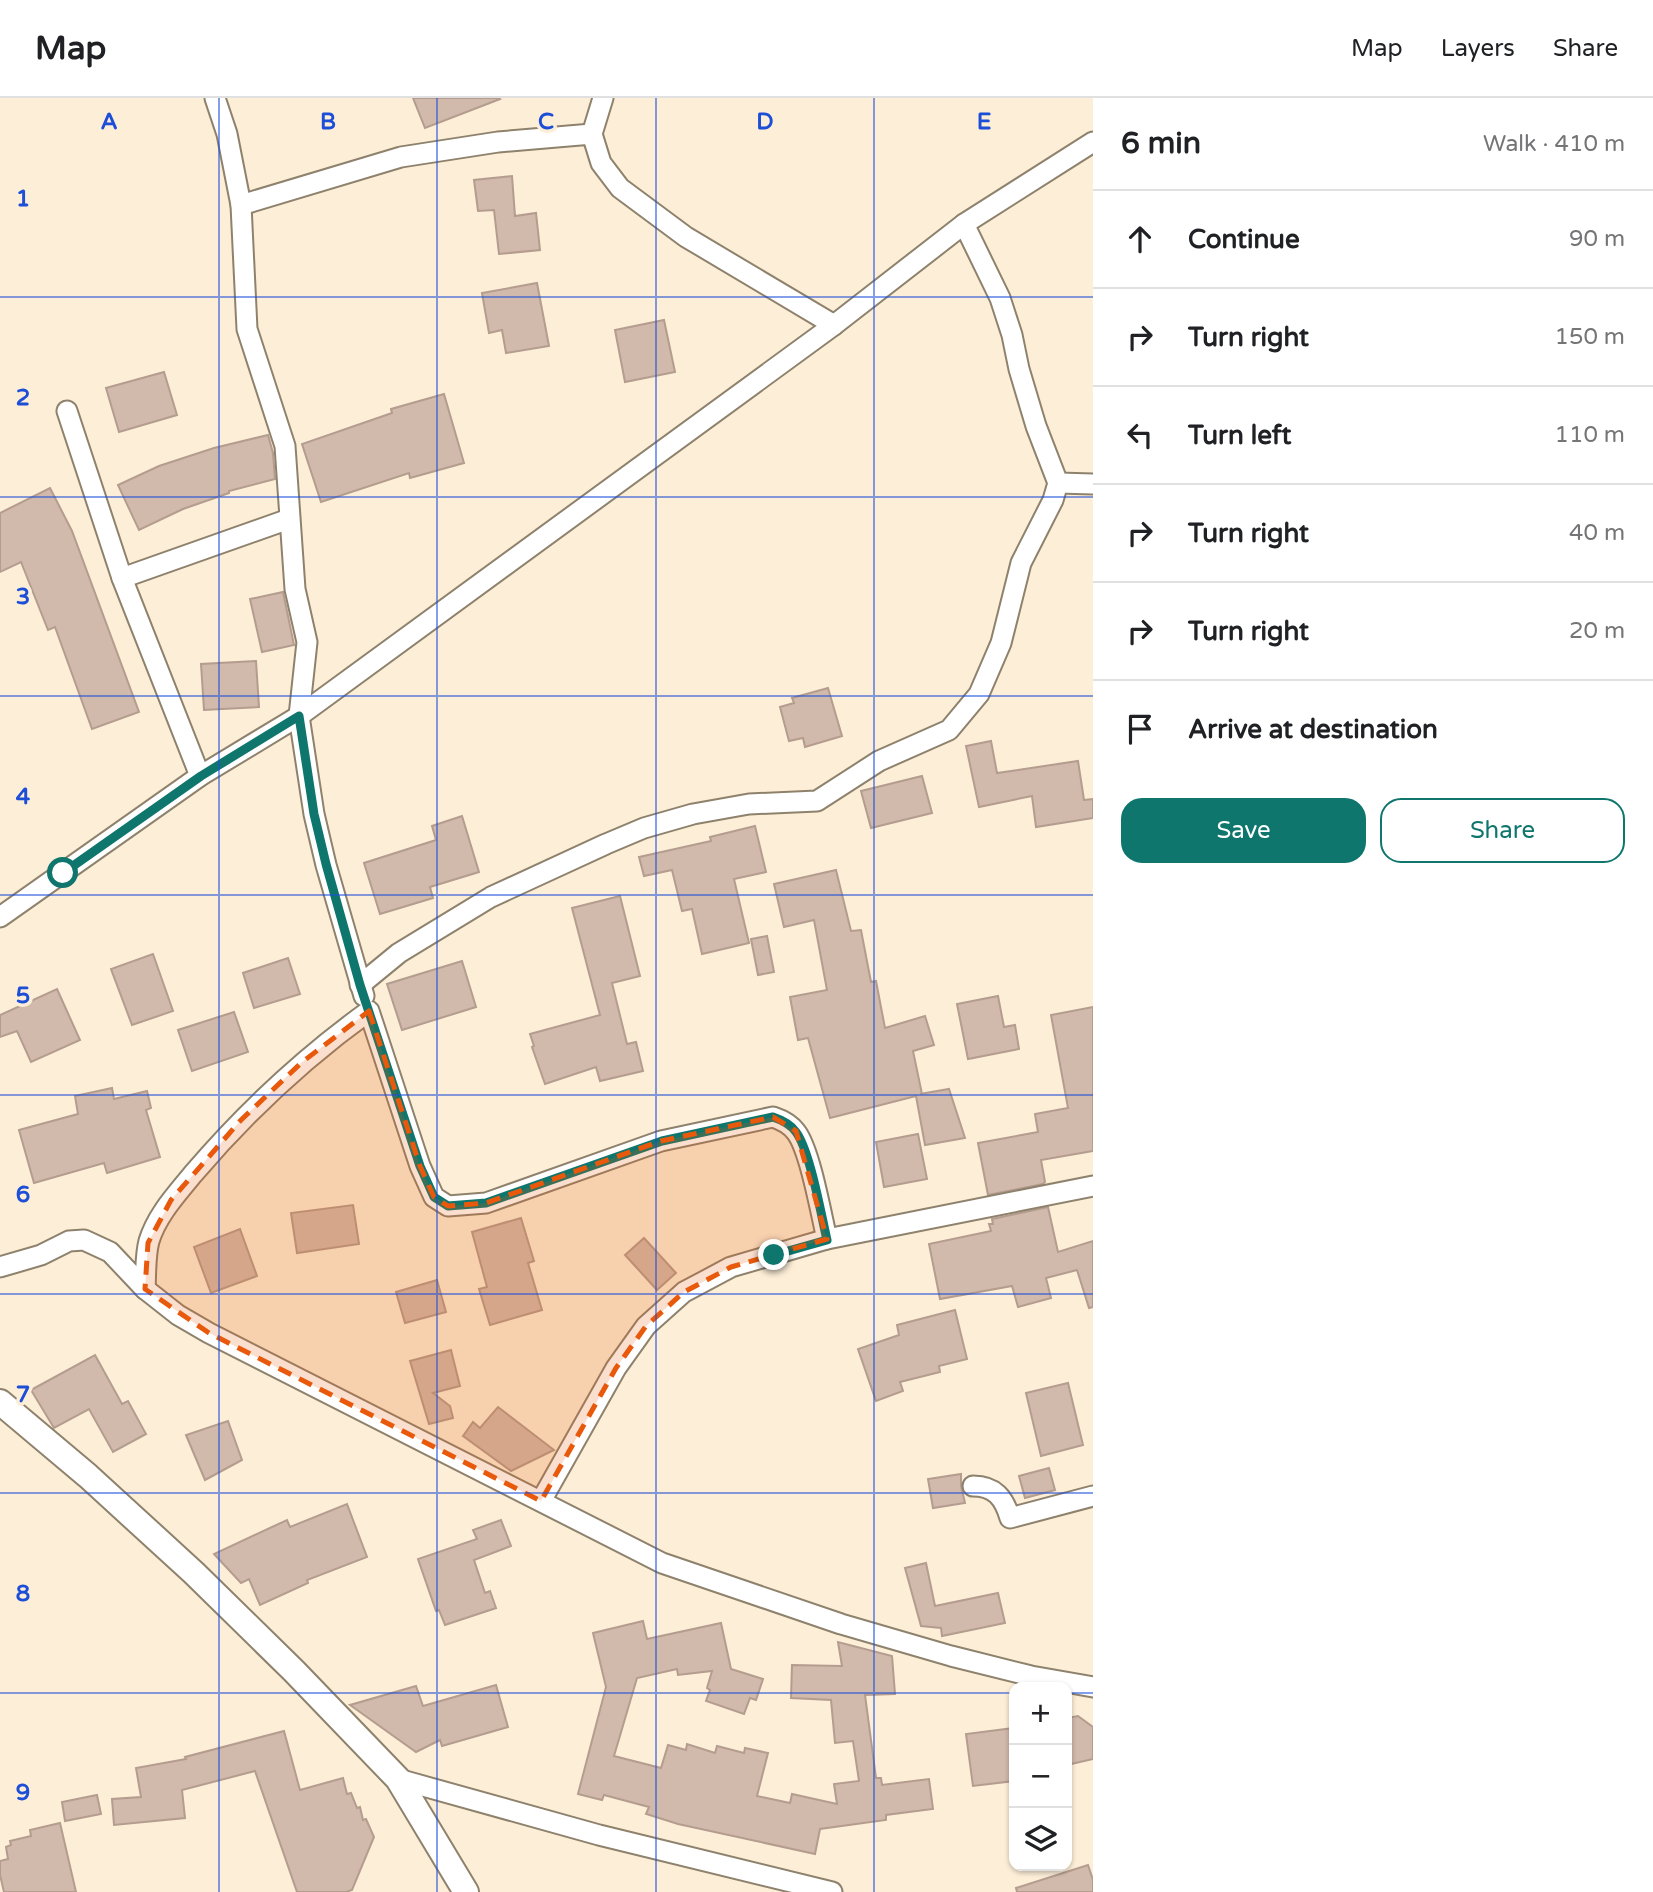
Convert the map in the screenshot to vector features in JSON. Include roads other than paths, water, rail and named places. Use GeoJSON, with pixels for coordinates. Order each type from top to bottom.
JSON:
{"type":"FeatureCollection","features":[{"type":"Feature","properties":{"kind":"street"},"geometry":{"type":"LineString","coordinates":[[215,98],[227,134],[241,205],[247,329],[285,446],[295,589],[307,642],[299,716],[314,814],[360,985],[420,1166],[434,1197],[448,1206],[486,1203],[662,1141],[773,1117],[796,1131],[804,1147],[827,1240]]}},
{"type":"Feature","properties":{"kind":"street"},"geometry":{"type":"LineString","coordinates":[[603,98],[592,134],[601,163],[620,188],[686,237],[834,325]]}},
{"type":"Feature","properties":{"kind":"street"},"geometry":{"type":"LineString","coordinates":[[241,205],[401,157],[498,142],[592,134]]}},
{"type":"Feature","properties":{"kind":"street"},"geometry":{"type":"LineString","coordinates":[[0,917],[201,776],[299,716],[834,325],[964,224],[1093,142]]}},
{"type":"Feature","properties":{"kind":"street"},"geometry":{"type":"LineString","coordinates":[[360,985],[399,953],[491,897],[644,828],[692,814],[748,804],[817,801],[879,761],[949,730],[979,694],[1001,643],[1021,563],[1058,483],[1036,426],[1000,298],[964,224]]}},
{"type":"Feature","properties":{"kind":"street"},"geometry":{"type":"LineString","coordinates":[[67,411],[122,578],[201,776]]}},
{"type":"Feature","properties":{"kind":"street"},"geometry":{"type":"LineString","coordinates":[[1058,483],[1093,484]]}},
{"type":"Feature","properties":{"kind":"street"},"geometry":{"type":"LineString","coordinates":[[122,578],[289,519]]}},
{"type":"Feature","properties":{"kind":"street"},"geometry":{"type":"LineString","coordinates":[[145,1289],[148,1243],[171,1200],[242,1120],[301,1063],[369,1011]]}},
{"type":"Feature","properties":{"kind":"street"},"geometry":{"type":"LineString","coordinates":[[541,1501],[615,1367],[646,1326],[684,1292],[731,1267],[827,1240],[1093,1186]]}},
{"type":"Feature","properties":{"kind":"street"},"geometry":{"type":"LineString","coordinates":[[0,1268],[41,1255],[69,1241],[84,1240],[110,1252],[145,1289],[178,1315],[209,1333],[662,1563],[841,1624],[1031,1676],[1093,1687]]}},
{"type":"Feature","properties":{"kind":"street"},"geometry":{"type":"LineString","coordinates":[[0,1402],[88,1476],[194,1573],[398,1779],[466,1892]]}},
{"type":"Feature","properties":{"kind":"street"},"geometry":{"type":"LineString","coordinates":[[973,1486],[985,1486],[1005,1502],[1010,1518],[1093,1496]]}},
{"type":"Feature","properties":{"kind":"street"},"geometry":{"type":"LineString","coordinates":[[398,1779],[599,1835],[832,1892]]}}]}
